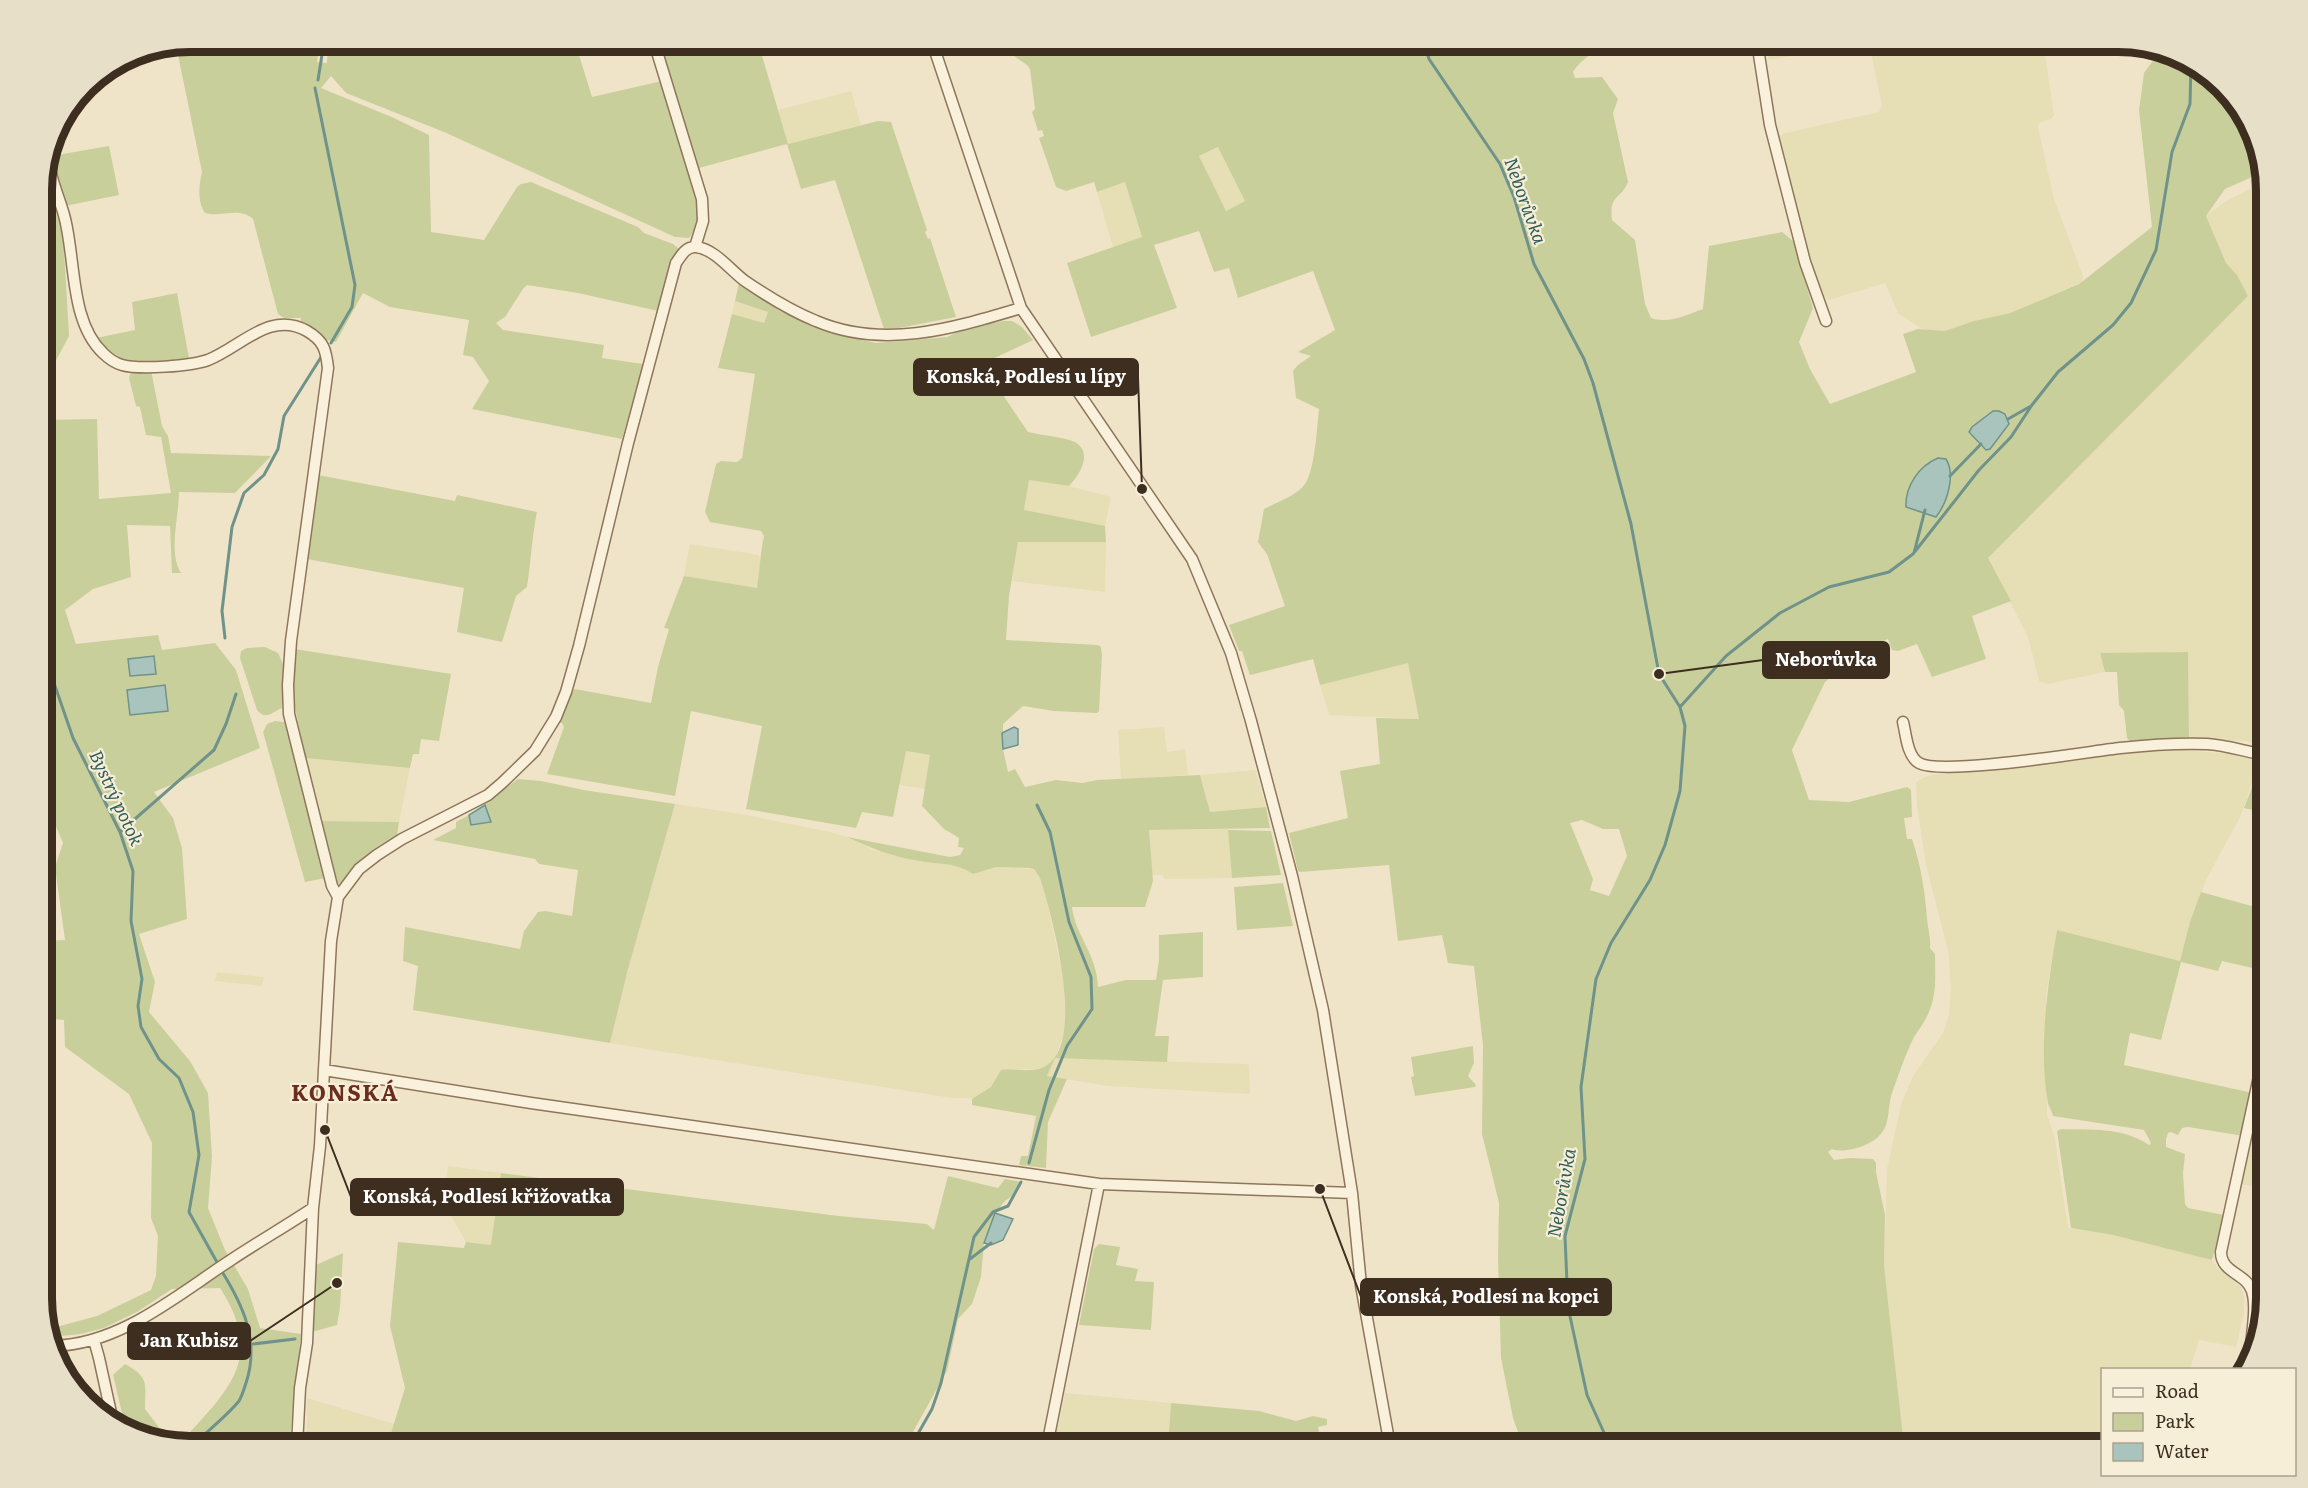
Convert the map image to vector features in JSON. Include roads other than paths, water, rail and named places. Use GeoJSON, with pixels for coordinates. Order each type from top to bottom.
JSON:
{"type":"FeatureCollection","features":[{"type":"Feature","properties":{"kind":"street"},"geometry":{"type":"LineString","coordinates":[[1759,52],[1770,125],[1805,262],[1826,321]]}},
{"type":"Feature","properties":{"kind":"street"},"geometry":{"type":"LineString","coordinates":[[657,53],[702,199],[703,221],[695,247]]}},
{"type":"Feature","properties":{"kind":"street"},"geometry":{"type":"LineString","coordinates":[[936,53],[1021,308],[1192,559],[1231,652],[1286,854],[1323,1010],[1352,1193],[1361,1285],[1388,1436]]}},
{"type":"Feature","properties":{"kind":"street"},"geometry":{"type":"LineString","coordinates":[[53,187],[64,214],[73,261],[73,282],[83,316],[93,342],[111,361],[134,366],[194,364],[216,356],[258,330],[289,324],[311,334],[326,348],[328,368],[291,641],[288,685],[289,714],[332,886],[338,897]]}},
{"type":"Feature","properties":{"kind":"street"},"geometry":{"type":"LineString","coordinates":[[298,1436],[300,1388],[307,1343],[313,1208],[320,1146],[330,941],[338,897],[359,869],[377,855],[402,839],[488,795],[520,768],[547,734],[566,692],[676,263],[685,250],[695,247],[708,251],[742,279],[789,308],[817,322],[860,334],[904,335],[1021,308]]}},
{"type":"Feature","properties":{"kind":"street"},"geometry":{"type":"LineString","coordinates":[[1903,722],[1910,752],[1915,760],[1922,765],[1934,767],[2000,763],[2122,748],[2209,744],[2256,753]]}},
{"type":"Feature","properties":{"kind":"street"},"geometry":{"type":"LineString","coordinates":[[324,1070],[531,1103],[1099,1184],[1352,1193]]}},
{"type":"Feature","properties":{"kind":"street"},"geometry":{"type":"LineString","coordinates":[[2252,1329],[2253,1292],[2246,1282],[2224,1265],[2221,1252],[2256,1090]]}},
{"type":"Feature","properties":{"kind":"street"},"geometry":{"type":"LineString","coordinates":[[1049,1436],[1099,1184]]}},
{"type":"Feature","properties":{"kind":"street"},"geometry":{"type":"LineString","coordinates":[[62,1346],[72,1346],[94,1340],[131,1324],[313,1208]]}},
{"type":"Feature","properties":{"kind":"street"},"geometry":{"type":"LineString","coordinates":[[94,1340],[110,1409]]}},
{"type":"Feature","properties":{"kind":"water"},"geometry":{"type":"Polygon","coordinates":[[[1993,411],[2005,414],[2009,424],[1990,449],[1986,450],[1969,432],[1993,411]]]}},
{"type":"Feature","properties":{"kind":"water"},"geometry":{"type":"Polygon","coordinates":[[[1938,458],[1946,459],[1950,481],[1947,497],[1936,517],[1906,507],[1906,499],[1919,471],[1938,458]]]}},
{"type":"Feature","properties":{"kind":"water"},"geometry":{"type":"Polygon","coordinates":[[[154,656],[156,674],[130,676],[128,659],[154,656]]]}},
{"type":"Feature","properties":{"kind":"water"},"geometry":{"type":"Polygon","coordinates":[[[165,685],[168,711],[130,715],[127,690],[165,685]]]}},
{"type":"Feature","properties":{"kind":"water"},"geometry":{"type":"Polygon","coordinates":[[[1014,727],[1018,729],[1018,745],[1003,749],[1002,733],[1014,727]]]}},
{"type":"Feature","properties":{"kind":"water"},"geometry":{"type":"Polygon","coordinates":[[[485,805],[491,822],[471,825],[469,815],[485,805]]]}},
{"type":"Feature","properties":{"kind":"water"},"geometry":{"type":"Polygon","coordinates":[[[995,1213],[1013,1219],[1003,1240],[991,1245],[984,1243],[995,1213]]]}},
{"type":"Feature","properties":{"kind":"waterway","name":"Neborůvka"},"geometry":{"type":"LineString","coordinates":[[1427,52],[1429,59],[1500,164],[1514,197],[1534,264],[1584,359],[1593,383],[1631,524],[1659,674],[1680,707],[1685,726],[1680,791],[1665,845],[1650,880],[1611,943],[1596,979],[1581,1087],[1585,1159],[1565,1236],[1568,1307],[1587,1395],[1605,1436]]}},
{"type":"Feature","properties":{"kind":"waterway"},"geometry":{"type":"LineString","coordinates":[[318,80],[322,53]]}},
{"type":"Feature","properties":{"kind":"waterway"},"geometry":{"type":"LineString","coordinates":[[1680,707],[1726,656],[1780,613],[1829,587],[1889,572],[1913,554],[1979,470],[2011,437],[2058,372],[2113,325],[2131,303],[2156,250],[2172,152],[2190,104],[2191,74]]}},
{"type":"Feature","properties":{"kind":"waterway"},"geometry":{"type":"LineString","coordinates":[[315,88],[355,285],[352,307],[331,343]]}},
{"type":"Feature","properties":{"kind":"waterway"},"geometry":{"type":"LineString","coordinates":[[225,638],[222,611],[232,527],[244,493],[264,475],[278,449],[284,416],[323,354]]}},
{"type":"Feature","properties":{"kind":"waterway"},"geometry":{"type":"LineString","coordinates":[[2008,419],[2031,406]]}},
{"type":"Feature","properties":{"kind":"waterway"},"geometry":{"type":"LineString","coordinates":[[1950,476],[1981,444]]}},
{"type":"Feature","properties":{"kind":"waterway"},"geometry":{"type":"LineString","coordinates":[[1914,553],[1925,510]]}},
{"type":"Feature","properties":{"kind":"waterway","name":"Bystrý potok"},"geometry":{"type":"LineString","coordinates":[[53,667],[54,683],[73,738],[120,832],[133,871],[131,921],[142,979],[138,1006],[141,1027],[159,1059],[179,1078],[193,1112],[199,1155],[189,1212],[218,1264]]}},
{"type":"Feature","properties":{"kind":"waterway"},"geometry":{"type":"LineString","coordinates":[[120,832],[214,750],[236,694]]}},
{"type":"Feature","properties":{"kind":"waterway"},"geometry":{"type":"LineString","coordinates":[[1029,1163],[1049,1090],[1067,1046],[1092,1009],[1091,977],[1069,922],[1050,832],[1037,805]]}},
{"type":"Feature","properties":{"kind":"waterway"},"geometry":{"type":"LineString","coordinates":[[917,1436],[932,1409],[941,1383],[974,1237],[993,1212],[1008,1206],[1021,1182]]}},
{"type":"Feature","properties":{"kind":"waterway"},"geometry":{"type":"LineString","coordinates":[[970,1259],[991,1243]]}},
{"type":"Feature","properties":{"kind":"waterway","name":"Bystrý potok"},"geometry":{"type":"LineString","coordinates":[[203,1436],[239,1401],[250,1368],[250,1338],[247,1324],[236,1297],[221,1270]]}},
{"type":"Feature","properties":{"kind":"waterway"},"geometry":{"type":"LineString","coordinates":[[253,1344],[295,1339]]}},
{"type":"Feature","properties":{"kind":"place","name":"Konská, Podlesí u lípy"},"geometry":{"type":"Point","coordinates":[1142,489]}},
{"type":"Feature","properties":{"kind":"place","name":"Neborůvka"},"geometry":{"type":"Point","coordinates":[1659,674]}},
{"type":"Feature","properties":{"kind":"place","name":"Konská, Podlesí křižovatka"},"geometry":{"type":"Point","coordinates":[325,1130]}},
{"type":"Feature","properties":{"kind":"place","name":"Konská, Podlesí na kopci"},"geometry":{"type":"Point","coordinates":[1320,1189]}},
{"type":"Feature","properties":{"kind":"place","name":"Jan Kubisz"},"geometry":{"type":"Point","coordinates":[337,1283]}},
{"type":"Feature","properties":{"kind":"district","name":"KONSKÁ"},"geometry":{"type":"Point","coordinates":[345,1093]}}]}
